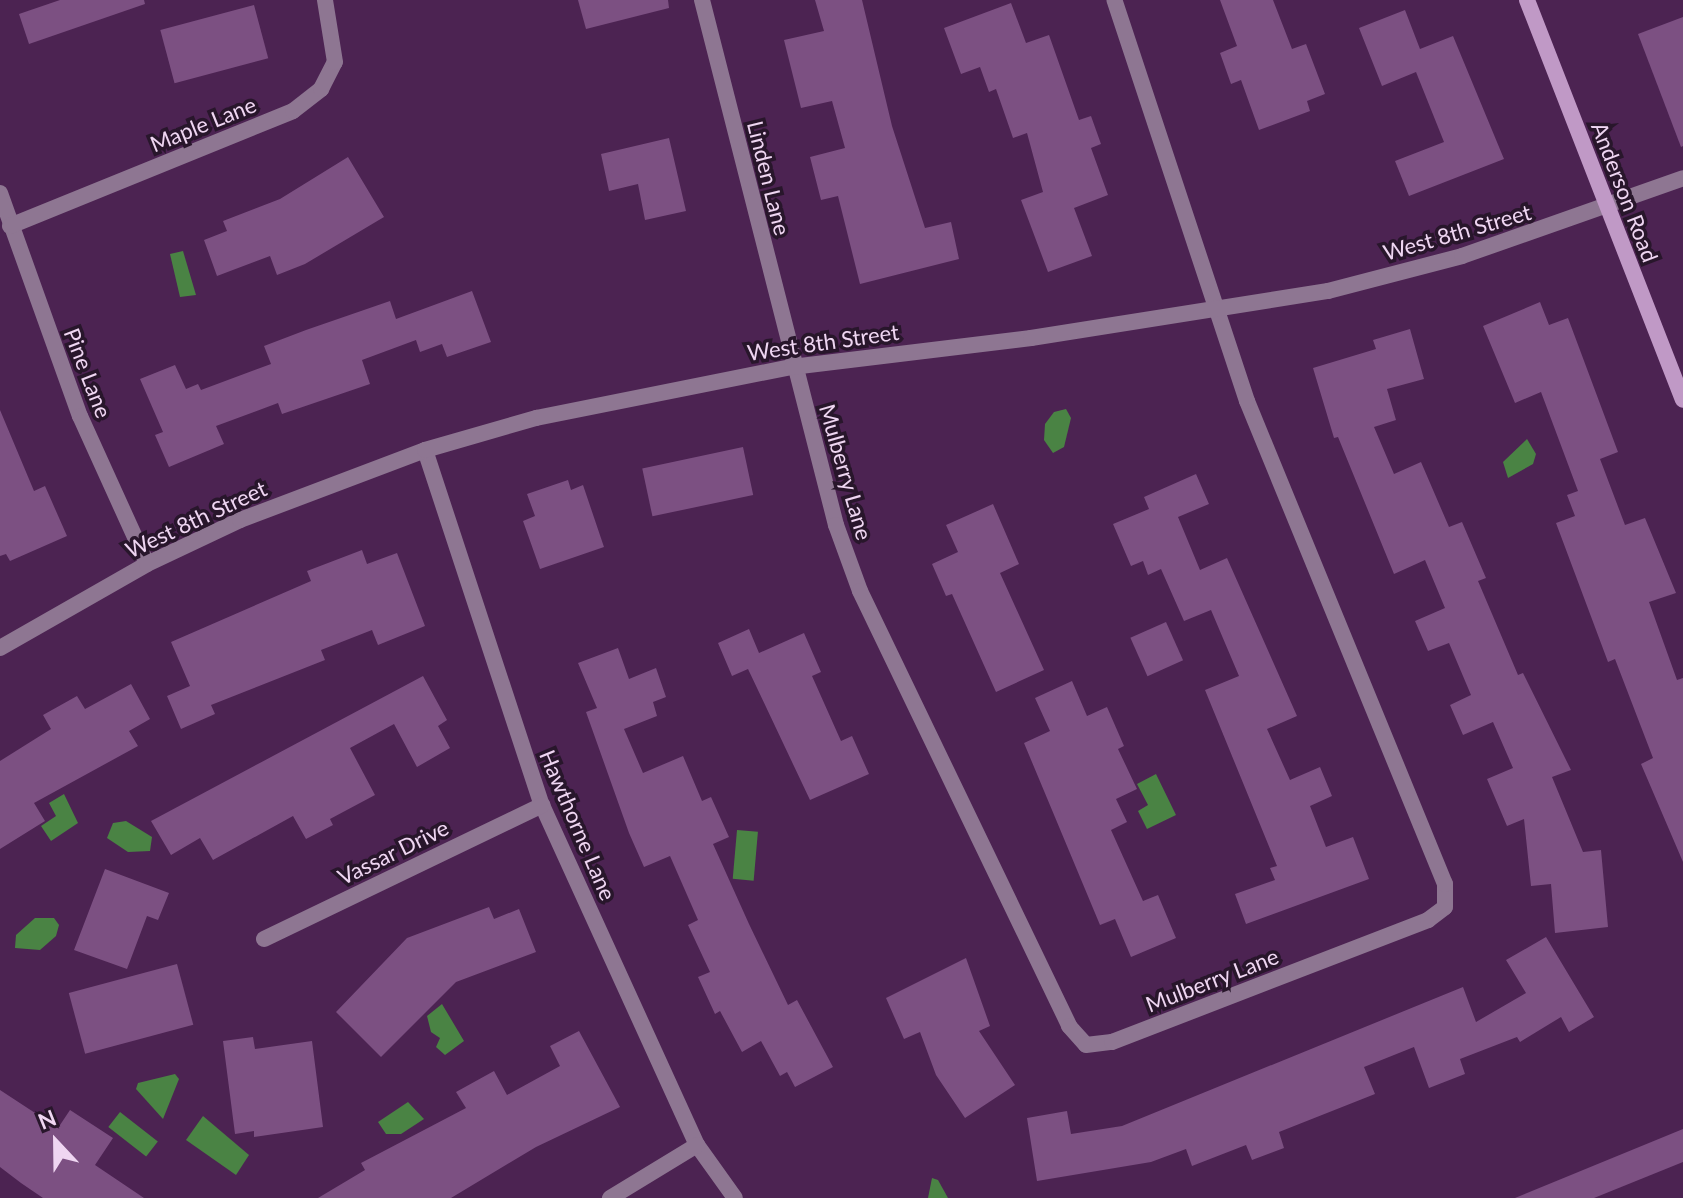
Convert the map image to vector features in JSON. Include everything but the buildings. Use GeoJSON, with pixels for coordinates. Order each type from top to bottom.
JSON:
{"type":"FeatureCollection","features":[{"type":"Feature","properties":{"kind":"main road","name":"Anderson Road"},"geometry":{"type":"LineString","coordinates":[[1527,0],[1683,400]]}},
{"type":"Feature","properties":{"kind":"street","name":"Maple Lane"},"geometry":{"type":"LineString","coordinates":[[10,226],[293,111],[321,89],[335,62],[325,0]]}},
{"type":"Feature","properties":{"kind":"street","name":"Linden Lane"},"geometry":{"type":"LineString","coordinates":[[702,0],[792,367]]}},
{"type":"Feature","properties":{"kind":"street"},"geometry":{"type":"LineString","coordinates":[[1114,0],[1215,312]]}},
{"type":"Feature","properties":{"kind":"street","name":"West 8th Street"},"geometry":{"type":"LineString","coordinates":[[0,648],[147,564],[240,520],[425,450],[664,388],[792,367],[1215,312],[1328,291],[1433,264],[1608,208],[1683,178]]}},
{"type":"Feature","properties":{"kind":"street","name":"Pine Lane"},"geometry":{"type":"LineString","coordinates":[[0,193],[80,416],[147,564]]}},
{"type":"Feature","properties":{"kind":"street","name":"Mulberry Lane"},"geometry":{"type":"LineString","coordinates":[[792,367],[836,525],[860,591],[1069,1026],[1086,1045],[1112,1042],[1428,920],[1445,907],[1445,884],[1215,312]]}},
{"type":"Feature","properties":{"kind":"street","name":"Hawthorne Lane"},"geometry":{"type":"LineString","coordinates":[[425,450],[542,805],[697,1145],[735,1198]]}},
{"type":"Feature","properties":{"kind":"street","name":"Vassar Drive"},"geometry":{"type":"LineString","coordinates":[[264,939],[542,805]]}},
{"type":"Feature","properties":{"kind":"street"},"geometry":{"type":"LineString","coordinates":[[610,1198],[697,1145]]}},
{"type":"Feature","properties":{"kind":"shaded area"},"geometry":{"type":"Polygon","coordinates":[[[183,251],[196,295],[180,297],[170,254],[183,251]]]}},
{"type":"Feature","properties":{"kind":"shaded area"},"geometry":{"type":"Polygon","coordinates":[[[1066,409],[1071,418],[1064,447],[1053,453],[1044,440],[1045,424],[1054,412],[1066,409]]]}},
{"type":"Feature","properties":{"kind":"shaded area"},"geometry":{"type":"Polygon","coordinates":[[[1527,439],[1536,454],[1533,464],[1508,478],[1503,462],[1527,439]]]}},
{"type":"Feature","properties":{"kind":"shaded area"},"geometry":{"type":"Polygon","coordinates":[[[1156,774],[1176,815],[1147,829],[1138,811],[1148,805],[1137,784],[1156,774]]]}},
{"type":"Feature","properties":{"kind":"shaded area"},"geometry":{"type":"Polygon","coordinates":[[[64,794],[78,823],[51,841],[41,826],[56,816],[49,803],[64,794]]]}},
{"type":"Feature","properties":{"kind":"shaded area"},"geometry":{"type":"Polygon","coordinates":[[[126,821],[152,837],[150,851],[128,852],[107,838],[113,823],[126,821]]]}},
{"type":"Feature","properties":{"kind":"shaded area"},"geometry":{"type":"Polygon","coordinates":[[[737,830],[758,832],[754,881],[733,879],[737,830]]]}},
{"type":"Feature","properties":{"kind":"shaded area"},"geometry":{"type":"Polygon","coordinates":[[[35,918],[54,918],[59,925],[56,936],[40,950],[15,948],[16,935],[35,918]]]}},
{"type":"Feature","properties":{"kind":"shaded area"},"geometry":{"type":"Polygon","coordinates":[[[442,1004],[464,1041],[445,1055],[436,1047],[440,1038],[431,1032],[427,1016],[442,1004]]]}},
{"type":"Feature","properties":{"kind":"shaded area"},"geometry":{"type":"Polygon","coordinates":[[[175,1074],[179,1079],[163,1119],[136,1089],[138,1083],[175,1074]]]}},
{"type":"Feature","properties":{"kind":"shaded area"},"geometry":{"type":"Polygon","coordinates":[[[408,1102],[424,1119],[401,1134],[386,1134],[378,1122],[408,1102]]]}},
{"type":"Feature","properties":{"kind":"shaded area"},"geometry":{"type":"Polygon","coordinates":[[[120,1112],[158,1142],[146,1157],[108,1127],[120,1112]]]}},
{"type":"Feature","properties":{"kind":"shaded area"},"geometry":{"type":"Polygon","coordinates":[[[203,1116],[249,1155],[236,1175],[186,1140],[203,1116]]]}},
{"type":"Feature","properties":{"kind":"shaded area"},"geometry":{"type":"Polygon","coordinates":[[[932,1178],[938,1180],[948,1198],[928,1198],[932,1178]]]}}]}
